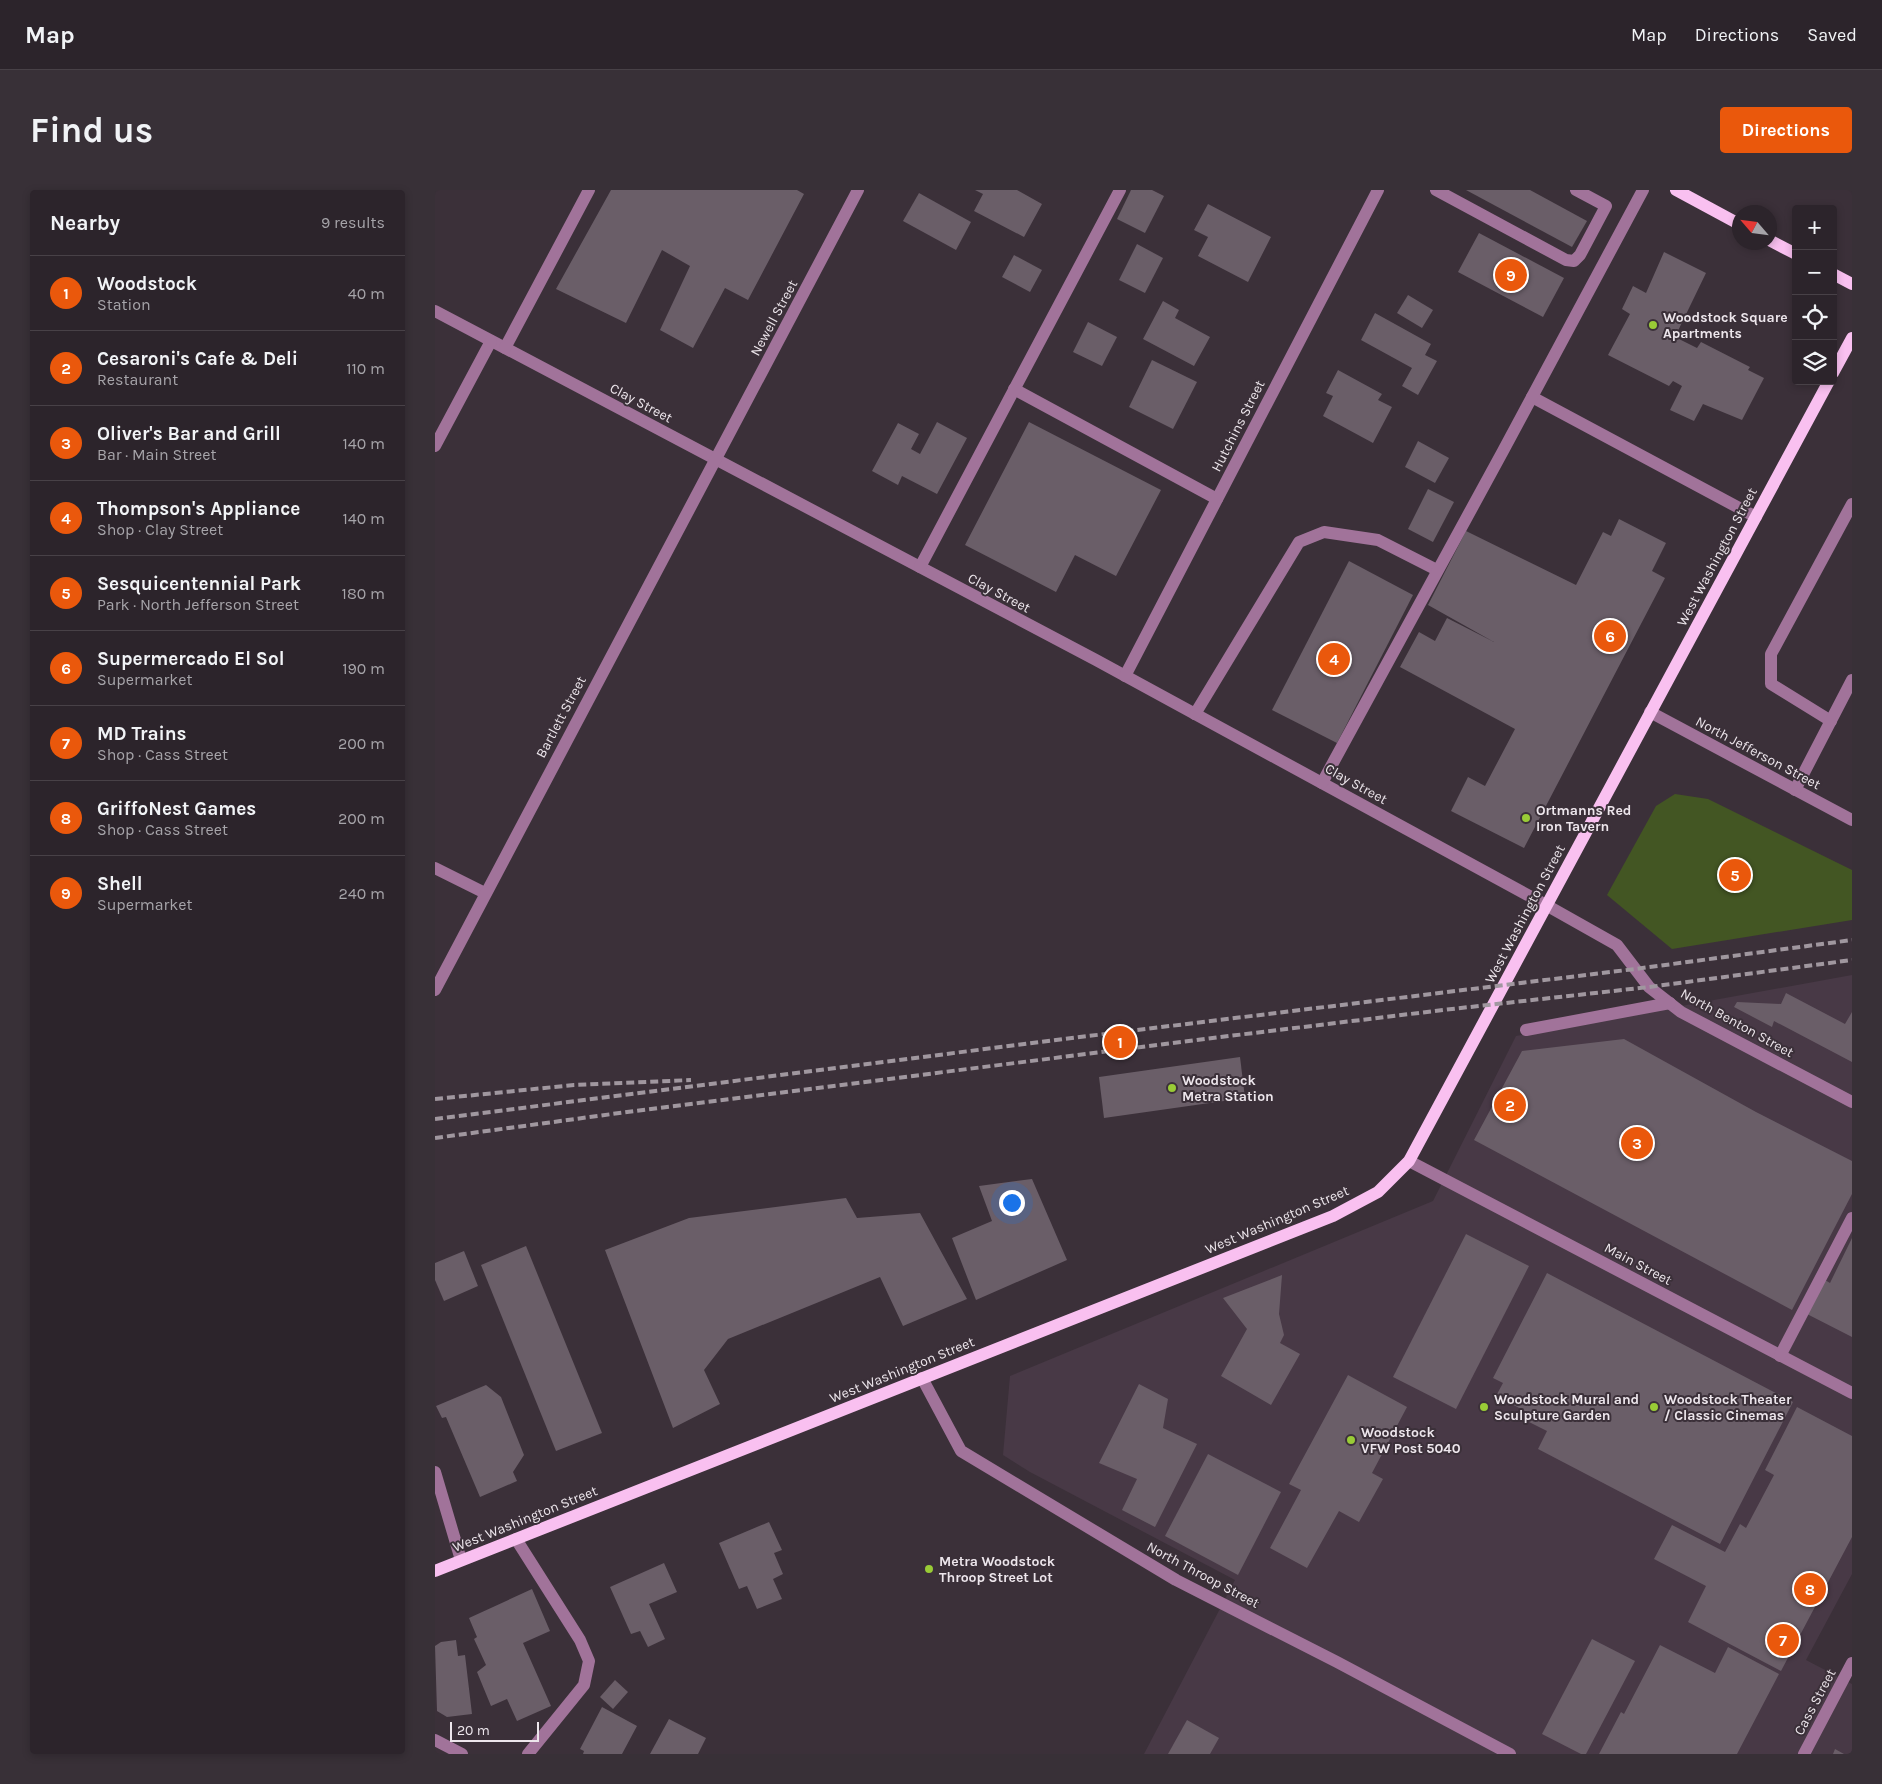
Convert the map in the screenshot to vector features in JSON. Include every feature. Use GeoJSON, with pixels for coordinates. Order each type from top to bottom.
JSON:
{"type":"FeatureCollection","features":[{"type":"Feature","properties":{"kind":"main road"},"geometry":{"type":"LineString","coordinates":[[1676,190],[1732,220]]}},
{"type":"Feature","properties":{"kind":"main road"},"geometry":{"type":"LineString","coordinates":[[1777,244],[1792,252]]}},
{"type":"Feature","properties":{"kind":"main road"},"geometry":{"type":"LineString","coordinates":[[1837,276],[1852,284]]}},
{"type":"Feature","properties":{"kind":"main road"},"geometry":{"type":"LineString","coordinates":[[1837,366],[1852,338]]}},
{"type":"Feature","properties":{"kind":"main road","name":"West Washington Street"},"geometry":{"type":"LineString","coordinates":[[435,1571],[1333,1216],[1378,1192],[1409,1161],[1827,385]]}},
{"type":"Feature","properties":{"kind":"street"},"geometry":{"type":"LineString","coordinates":[[505,348],[589,190]]}},
{"type":"Feature","properties":{"kind":"street","name":"Newell Street"},"geometry":{"type":"LineString","coordinates":[[716,459],[858,190]]}},
{"type":"Feature","properties":{"kind":"street"},"geometry":{"type":"LineString","coordinates":[[920,567],[1120,190]]}},
{"type":"Feature","properties":{"kind":"street","name":"Hutchins Street"},"geometry":{"type":"LineString","coordinates":[[1125,676],[1378,190]]}},
{"type":"Feature","properties":{"kind":"street"},"geometry":{"type":"LineString","coordinates":[[1438,190],[1565,260],[1574,261],[1580,255],[1606,206],[1580,191]]}},
{"type":"Feature","properties":{"kind":"street"},"geometry":{"type":"LineString","coordinates":[[1322,783],[1643,190]]}},
{"type":"Feature","properties":{"kind":"street","name":"Clay Street"},"geometry":{"type":"LineString","coordinates":[[435,311],[1125,676],[1547,905]]}},
{"type":"Feature","properties":{"kind":"street"},"geometry":{"type":"LineString","coordinates":[[435,446],[491,340]]}},
{"type":"Feature","properties":{"kind":"street"},"geometry":{"type":"LineString","coordinates":[[1014,389],[1217,499]]}},
{"type":"Feature","properties":{"kind":"street"},"geometry":{"type":"LineString","coordinates":[[1532,397],[1756,517]]}},
{"type":"Feature","properties":{"kind":"street","name":"Bartlett Street"},"geometry":{"type":"LineString","coordinates":[[435,990],[716,459]]}},
{"type":"Feature","properties":{"kind":"street"},"geometry":{"type":"LineString","coordinates":[[1831,721],[1771,684],[1771,654],[1852,504]]}},
{"type":"Feature","properties":{"kind":"street"},"geometry":{"type":"LineString","coordinates":[[1195,714],[1299,542],[1324,532],[1378,540],[1437,570]]}},
{"type":"Feature","properties":{"kind":"street"},"geometry":{"type":"LineString","coordinates":[[1795,790],[1852,680]]}},
{"type":"Feature","properties":{"kind":"street","name":"North Jefferson Street"},"geometry":{"type":"LineString","coordinates":[[1650,712],[1852,820]]}},
{"type":"Feature","properties":{"kind":"street"},"geometry":{"type":"LineString","coordinates":[[435,868],[485,893]]}},
{"type":"Feature","properties":{"kind":"street","name":"North Benton Street"},"geometry":{"type":"LineString","coordinates":[[1547,905],[1617,945],[1649,987],[1681,1012],[1852,1102]]}},
{"type":"Feature","properties":{"kind":"street"},"geometry":{"type":"LineString","coordinates":[[1526,1030],[1670,1003]]}},
{"type":"Feature","properties":{"kind":"street","name":"Main Street"},"geometry":{"type":"LineString","coordinates":[[1409,1161],[1852,1393]]}},
{"type":"Feature","properties":{"kind":"street"},"geometry":{"type":"LineString","coordinates":[[1780,1356],[1852,1218]]}},
{"type":"Feature","properties":{"kind":"street","name":"North Throop Street"},"geometry":{"type":"LineString","coordinates":[[922,1378],[961,1451],[1176,1580],[1511,1754]]}},
{"type":"Feature","properties":{"kind":"street"},"geometry":{"type":"LineString","coordinates":[[435,1472],[461,1560]]}},
{"type":"Feature","properties":{"kind":"street"},"geometry":{"type":"LineString","coordinates":[[516,1539],[580,1640],[589,1661],[584,1685],[527,1754]]}},
{"type":"Feature","properties":{"kind":"street","name":"Cass Street"},"geometry":{"type":"LineString","coordinates":[[1804,1754],[1852,1663]]}},
{"type":"Feature","properties":{"kind":"street"},"geometry":{"type":"LineString","coordinates":[[435,1740],[462,1754]]}},
{"type":"Feature","properties":{"kind":"shaded area"},"geometry":{"type":"Polygon","coordinates":[[[1852,975],[1852,1574],[1806,1660],[1852,1684],[1852,1754],[1144,1754],[1235,1580],[1030,1472],[1003,1455],[1010,1376],[1433,1201],[1516,1036],[1852,975]]]}},
{"type":"Feature","properties":{"kind":"green space"},"geometry":{"type":"Polygon","coordinates":[[[1675,794],[1708,799],[1852,870],[1852,920],[1672,949],[1607,895],[1656,806],[1675,794]]]}},
{"type":"Feature","properties":{"kind":"building"},"geometry":{"type":"Polygon","coordinates":[[[611,190],[797,190],[804,194],[748,300],[725,288],[693,348],[660,330],[690,266],[662,250],[626,323],[556,289],[611,190]]]}},
{"type":"Feature","properties":{"kind":"building"},"geometry":{"type":"Polygon","coordinates":[[[975,190],[1017,190],[1042,204],[1024,237],[974,211],[983,194],[975,190]]]}},
{"type":"Feature","properties":{"kind":"building"},"geometry":{"type":"Polygon","coordinates":[[[1131,190],[1152,190],[1164,196],[1145,233],[1117,219],[1131,190]]]}},
{"type":"Feature","properties":{"kind":"building"},"geometry":{"type":"Polygon","coordinates":[[[1466,190],[1530,190],[1587,221],[1572,247],[1466,190]]]}},
{"type":"Feature","properties":{"kind":"building"},"geometry":{"type":"Polygon","coordinates":[[[919,193],[971,222],[956,250],[903,221],[919,193]]]}},
{"type":"Feature","properties":{"kind":"building"},"geometry":{"type":"Polygon","coordinates":[[[1208,204],[1271,237],[1248,282],[1198,256],[1208,237],[1194,230],[1208,204]]]}},
{"type":"Feature","properties":{"kind":"building"},"geometry":{"type":"Polygon","coordinates":[[[1479,233],[1564,278],[1543,317],[1458,272],[1479,233]]]}},
{"type":"Feature","properties":{"kind":"building"},"geometry":{"type":"Polygon","coordinates":[[[1137,244],[1163,258],[1145,293],[1119,280],[1137,244]]]}},
{"type":"Feature","properties":{"kind":"building","name":"Woodstock Square Apartments"},"geometry":{"type":"Polygon","coordinates":[[[1664,252],[1706,273],[1675,337],[1697,348],[1701,342],[1750,367],[1748,370],[1764,378],[1742,420],[1703,404],[1694,421],[1670,410],[1682,386],[1673,381],[1669,386],[1608,355],[1630,314],[1622,309],[1633,286],[1646,293],[1664,252]]]}},
{"type":"Feature","properties":{"kind":"building"},"geometry":{"type":"Polygon","coordinates":[[[1014,255],[1042,270],[1030,292],[1002,277],[1014,255]]]}},
{"type":"Feature","properties":{"kind":"building"},"geometry":{"type":"Polygon","coordinates":[[[1408,295],[1433,310],[1422,328],[1397,313],[1408,295]]]}},
{"type":"Feature","properties":{"kind":"building"},"geometry":{"type":"Polygon","coordinates":[[[1163,301],[1179,310],[1175,318],[1210,337],[1194,366],[1143,339],[1163,301]]]}},
{"type":"Feature","properties":{"kind":"building"},"geometry":{"type":"Polygon","coordinates":[[[1375,313],[1431,344],[1425,355],[1437,361],[1418,395],[1402,386],[1412,368],[1361,340],[1375,313]]]}},
{"type":"Feature","properties":{"kind":"building"},"geometry":{"type":"Polygon","coordinates":[[[1088,322],[1117,337],[1102,366],[1073,352],[1088,322]]]}},
{"type":"Feature","properties":{"kind":"building"},"geometry":{"type":"Polygon","coordinates":[[[1152,360],[1197,382],[1173,429],[1129,407],[1152,360]]]}},
{"type":"Feature","properties":{"kind":"building"},"geometry":{"type":"Polygon","coordinates":[[[1338,370],[1382,394],[1378,400],[1392,407],[1373,443],[1323,416],[1333,396],[1326,393],[1338,370]]]}},
{"type":"Feature","properties":{"kind":"building"},"geometry":{"type":"Polygon","coordinates":[[[937,422],[967,438],[937,494],[902,476],[898,485],[872,471],[898,423],[919,434],[911,449],[920,454],[937,422]]]}},
{"type":"Feature","properties":{"kind":"building"},"geometry":{"type":"Polygon","coordinates":[[[1029,422],[1161,490],[1116,576],[1075,555],[1056,592],[965,545],[1029,422]]]}},
{"type":"Feature","properties":{"kind":"building"},"geometry":{"type":"Polygon","coordinates":[[[1418,441],[1449,458],[1435,483],[1405,467],[1418,441]]]}},
{"type":"Feature","properties":{"kind":"building"},"geometry":{"type":"Polygon","coordinates":[[[1428,489],[1454,502],[1433,542],[1408,529],[1428,489]]]}},
{"type":"Feature","properties":{"kind":"building"},"geometry":{"type":"Polygon","coordinates":[[[1619,519],[1666,543],[1652,571],[1665,578],[1524,848],[1451,811],[1468,777],[1485,786],[1515,729],[1400,667],[1419,632],[1435,641],[1447,618],[1494,642],[1428,605],[1466,531],[1576,585],[1603,532],[1611,536],[1619,519]]]}},
{"type":"Feature","properties":{"kind":"building"},"geometry":{"type":"Polygon","coordinates":[[[1349,561],[1413,595],[1337,743],[1272,710],[1349,561]]]}},
{"type":"Feature","properties":{"kind":"building"},"geometry":{"type":"Polygon","coordinates":[[[1786,993],[1845,1024],[1852,1012],[1852,1062],[1774,1021],[1772,1027],[1734,1007],[1737,1002],[1781,1004],[1786,993]]]}},
{"type":"Feature","properties":{"kind":"building"},"geometry":{"type":"Polygon","coordinates":[[[1624,1039],[1756,1112],[1852,1161],[1852,1194],[1792,1310],[1474,1140],[1522,1051],[1624,1039]]]}},
{"type":"Feature","properties":{"kind":"building","name":"Woodstock Metra Station"},"geometry":{"type":"Polygon","coordinates":[[[1240,1057],[1245,1098],[1104,1118],[1099,1077],[1240,1057]]]}},
{"type":"Feature","properties":{"kind":"building"},"geometry":{"type":"Polygon","coordinates":[[[1032,1179],[1067,1260],[976,1300],[952,1238],[992,1221],[979,1186],[1032,1179]]]}},
{"type":"Feature","properties":{"kind":"building"},"geometry":{"type":"Polygon","coordinates":[[[846,1198],[857,1218],[920,1213],[967,1299],[903,1326],[880,1277],[728,1339],[704,1370],[720,1404],[673,1428],[605,1250],[689,1218],[846,1198]]]}},
{"type":"Feature","properties":{"kind":"building"},"geometry":{"type":"Polygon","coordinates":[[[1466,1234],[1529,1266],[1456,1409],[1393,1377],[1466,1234]]]}},
{"type":"Feature","properties":{"kind":"building"},"geometry":{"type":"Polygon","coordinates":[[[1852,1238],[1852,1337],[1807,1314],[1825,1280],[1830,1283],[1852,1238]]]}},
{"type":"Feature","properties":{"kind":"building"},"geometry":{"type":"Polygon","coordinates":[[[526,1246],[602,1433],[556,1451],[481,1265],[526,1246]]]}},
{"type":"Feature","properties":{"kind":"building"},"geometry":{"type":"Polygon","coordinates":[[[464,1251],[478,1286],[444,1301],[435,1280],[435,1263],[464,1251]]]}},
{"type":"Feature","properties":{"kind":"building","name":"Woodstock Theater / Classic Cinemas"},"geometry":{"type":"Polygon","coordinates":[[[1547,1273],[1793,1402],[1720,1544],[1538,1449],[1547,1431],[1525,1420],[1529,1413],[1496,1396],[1503,1383],[1493,1378],[1547,1273]]]}},
{"type":"Feature","properties":{"kind":"building"},"geometry":{"type":"Polygon","coordinates":[[[1282,1275],[1279,1314],[1284,1335],[1280,1343],[1300,1354],[1271,1405],[1221,1376],[1247,1329],[1223,1298],[1282,1275]]]}},
{"type":"Feature","properties":{"kind":"building","name":"Woodstock VFW Post 5040"},"geometry":{"type":"Polygon","coordinates":[[[1348,1375],[1407,1407],[1372,1473],[1383,1479],[1359,1522],[1339,1511],[1307,1568],[1270,1548],[1301,1490],[1289,1484],[1348,1375]]]}},
{"type":"Feature","properties":{"kind":"building"},"geometry":{"type":"Polygon","coordinates":[[[1139,1384],[1168,1399],[1163,1428],[1197,1444],[1155,1527],[1122,1510],[1137,1479],[1099,1463],[1139,1384]]]}},
{"type":"Feature","properties":{"kind":"building"},"geometry":{"type":"Polygon","coordinates":[[[486,1385],[501,1397],[524,1455],[513,1472],[517,1481],[480,1497],[446,1417],[442,1418],[436,1406],[486,1385]]]}},
{"type":"Feature","properties":{"kind":"building"},"geometry":{"type":"Polygon","coordinates":[[[1797,1407],[1852,1436],[1852,1537],[1781,1671],[1688,1622],[1706,1586],[1654,1559],[1672,1525],[1725,1552],[1740,1524],[1746,1528],[1774,1475],[1765,1470],[1797,1407]]]}},
{"type":"Feature","properties":{"kind":"building"},"geometry":{"type":"Polygon","coordinates":[[[1208,1454],[1281,1492],[1238,1575],[1165,1536],[1208,1454]]]}},
{"type":"Feature","properties":{"kind":"building"},"geometry":{"type":"Polygon","coordinates":[[[769,1522],[782,1550],[774,1553],[783,1574],[773,1579],[782,1599],[757,1609],[747,1586],[739,1589],[719,1543],[769,1522]]]}},
{"type":"Feature","properties":{"kind":"building"},"geometry":{"type":"Polygon","coordinates":[[[664,1563],[677,1592],[649,1604],[665,1639],[648,1647],[640,1631],[631,1634],[610,1587],[664,1563]]]}},
{"type":"Feature","properties":{"kind":"building"},"geometry":{"type":"Polygon","coordinates":[[[532,1589],[550,1631],[523,1643],[551,1706],[517,1721],[507,1699],[491,1706],[477,1672],[486,1665],[474,1639],[477,1637],[469,1618],[532,1589]]]}},
{"type":"Feature","properties":{"kind":"building"},"geometry":{"type":"Polygon","coordinates":[[[1592,1639],[1635,1661],[1586,1754],[1581,1754],[1542,1734],[1592,1639]]]}},
{"type":"Feature","properties":{"kind":"building"},"geometry":{"type":"Polygon","coordinates":[[[456,1640],[458,1656],[465,1655],[472,1714],[447,1717],[437,1711],[435,1646],[441,1642],[456,1640]]]}},
{"type":"Feature","properties":{"kind":"building"},"geometry":{"type":"Polygon","coordinates":[[[1660,1645],[1715,1673],[1728,1647],[1779,1674],[1737,1754],[1599,1754],[1621,1712],[1624,1714],[1660,1645]]]}},
{"type":"Feature","properties":{"kind":"building"},"geometry":{"type":"Polygon","coordinates":[[[615,1680],[628,1692],[613,1709],[600,1697],[615,1680]]]}},
{"type":"Feature","properties":{"kind":"building"},"geometry":{"type":"Polygon","coordinates":[[[602,1707],[637,1726],[622,1754],[583,1754],[584,1751],[580,1749],[602,1707]]]}},
{"type":"Feature","properties":{"kind":"building"},"geometry":{"type":"Polygon","coordinates":[[[669,1719],[706,1738],[698,1754],[650,1754],[669,1719]]]}},
{"type":"Feature","properties":{"kind":"building"},"geometry":{"type":"Polygon","coordinates":[[[1187,1720],[1219,1738],[1210,1754],[1168,1754],[1187,1720]]]}},
{"type":"Feature","properties":{"kind":"building"},"geometry":{"type":"Polygon","coordinates":[[[1835,1749],[1844,1754],[1833,1754],[1835,1749]]]}},
{"type":"Feature","properties":{"kind":"railway"},"geometry":{"type":"LineString","coordinates":[[435,1119],[1635,969],[1852,940]]}},
{"type":"Feature","properties":{"kind":"railway"},"geometry":{"type":"LineString","coordinates":[[435,1138],[1229,1036],[1649,987],[1852,960]]}},
{"type":"Feature","properties":{"kind":"railway"},"geometry":{"type":"LineString","coordinates":[[435,1099],[574,1085],[691,1080]]}},
{"type":"Feature","properties":{"kind":"place","name":"Shell"},"geometry":{"type":"Point","coordinates":[1511,275]}},
{"type":"Feature","properties":{"kind":"place","name":"Woodstock Square Apartments"},"geometry":{"type":"Point","coordinates":[1653,325]}},
{"type":"Feature","properties":{"kind":"place","name":"Supermercado El Sol"},"geometry":{"type":"Point","coordinates":[1610,636]}},
{"type":"Feature","properties":{"kind":"place","name":"Thompson's Appliance"},"geometry":{"type":"Point","coordinates":[1334,659]}},
{"type":"Feature","properties":{"kind":"place","name":"Ortmanns Red Iron Tavern"},"geometry":{"type":"Point","coordinates":[1526,818]}},
{"type":"Feature","properties":{"kind":"place","name":"Sesquicentennial Park"},"geometry":{"type":"Point","coordinates":[1735,875]}},
{"type":"Feature","properties":{"kind":"place","name":"Woodstock"},"geometry":{"type":"Point","coordinates":[1120,1042]}},
{"type":"Feature","properties":{"kind":"place","name":"Woodstock Metra Station"},"geometry":{"type":"Point","coordinates":[1172,1088]}},
{"type":"Feature","properties":{"kind":"place","name":"Cesaroni's Cafe & Deli"},"geometry":{"type":"Point","coordinates":[1510,1105]}},
{"type":"Feature","properties":{"kind":"place","name":"Oliver's Bar and Grill"},"geometry":{"type":"Point","coordinates":[1637,1143]}},
{"type":"Feature","properties":{"kind":"place","name":"Woodstock Mural and Sculpture Garden"},"geometry":{"type":"Point","coordinates":[1484,1407]}},
{"type":"Feature","properties":{"kind":"place","name":"Woodstock Theater / Classic Cinemas"},"geometry":{"type":"Point","coordinates":[1654,1407]}},
{"type":"Feature","properties":{"kind":"place","name":"Woodstock VFW Post 5040"},"geometry":{"type":"Point","coordinates":[1351,1440]}},
{"type":"Feature","properties":{"kind":"place","name":"Metra Woodstock Throop Street Lot"},"geometry":{"type":"Point","coordinates":[929,1569]}},
{"type":"Feature","properties":{"kind":"place","name":"GriffoNest Games"},"geometry":{"type":"Point","coordinates":[1810,1589]}},
{"type":"Feature","properties":{"kind":"place","name":"MD Trains"},"geometry":{"type":"Point","coordinates":[1783,1640]}}]}
